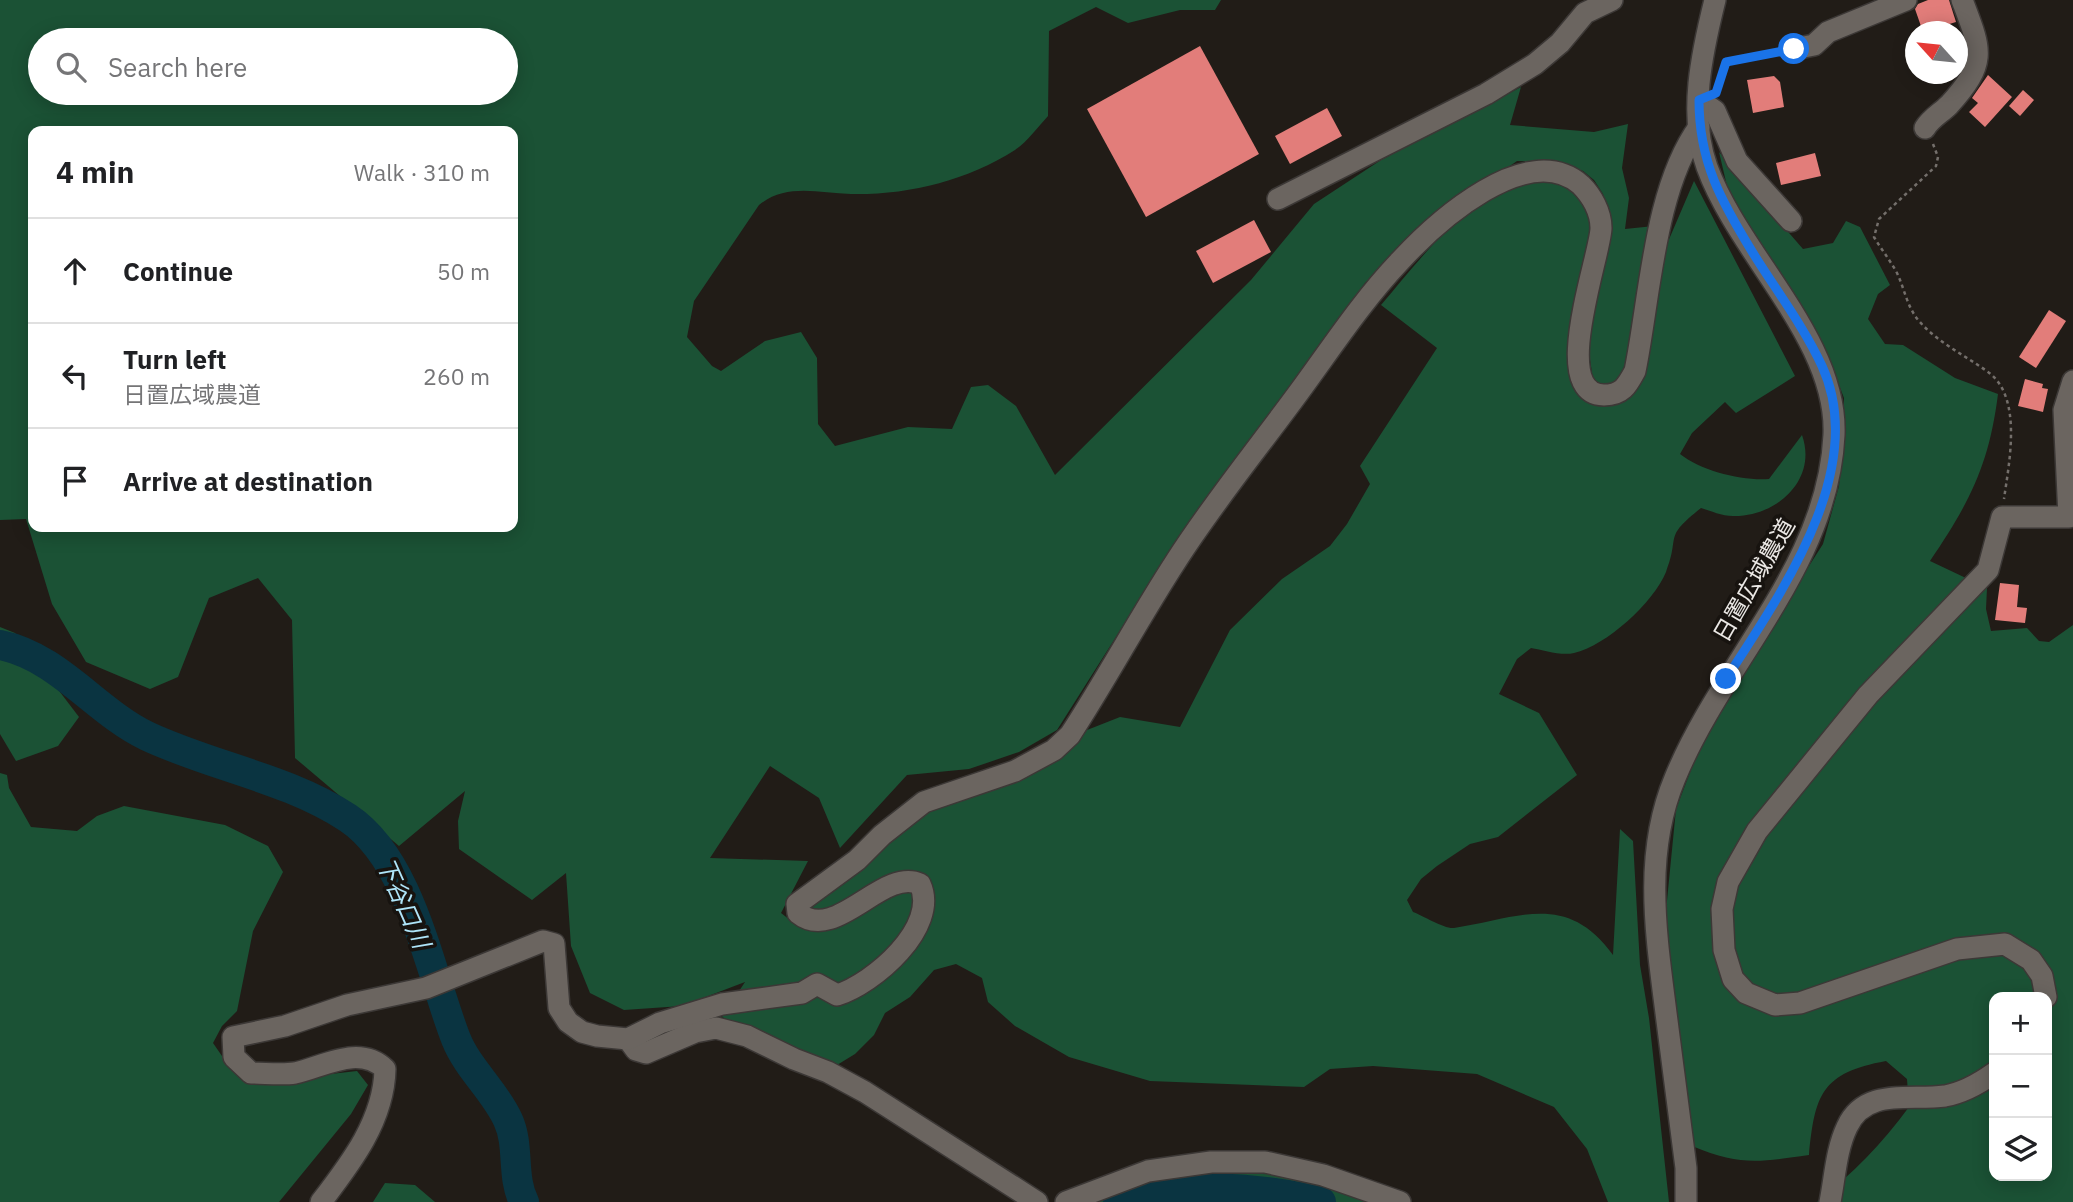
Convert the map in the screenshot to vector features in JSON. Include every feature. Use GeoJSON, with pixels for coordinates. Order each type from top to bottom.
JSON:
{"type":"FeatureCollection","features":[{"type":"Feature","properties":{"kind":"street"},"geometry":{"type":"LineString","coordinates":[[1278,199],[1486,94],[1535,64],[1560,43],[1585,13],[1612,0]]}},
{"type":"Feature","properties":{"kind":"street","name":"日置広域農道"},"geometry":{"type":"LineString","coordinates":[[1686,1202],[1686,1168],[1655,920],[1653,882],[1661,825],[1674,780],[1697,731],[1787,583],[1811,534],[1823,507],[1834,436],[1833,400],[1823,368],[1728,213],[1706,165],[1699,127],[1699,100],[1702,62],[1715,0]]}},
{"type":"Feature","properties":{"kind":"street"},"geometry":{"type":"LineString","coordinates":[[1794,49],[1814,45],[1828,32],[1906,0]]}},
{"type":"Feature","properties":{"kind":"street"},"geometry":{"type":"LineString","coordinates":[[1925,128],[1929,121],[1948,106],[1978,61],[1977,39],[1962,0]]}},
{"type":"Feature","properties":{"kind":"street"},"geometry":{"type":"LineString","coordinates":[[1699,100],[1715,111],[1737,161],[1791,221]]}},
{"type":"Feature","properties":{"kind":"street"},"geometry":{"type":"LineString","coordinates":[[321,1202],[352,1162],[365,1137],[384,1087],[384,1069],[378,1062],[362,1058],[332,1060],[295,1073],[251,1073],[234,1057],[233,1037],[285,1026],[347,1005],[426,988],[543,942],[554,944],[559,1008],[568,1022],[582,1032],[628,1039],[660,1023],[722,1004],[802,993],[817,984],[837,995],[850,991],[889,964],[910,938],[921,915],[925,894],[920,884],[897,884],[876,892],[849,911],[826,919],[803,917],[797,913],[797,904],[857,860],[882,835],[924,802],[1015,771],[1054,750],[1070,735],[1177,560],[1372,290],[1412,248],[1479,194],[1515,176],[1532,171],[1557,172],[1575,180],[1589,192],[1597,209],[1601,228],[1578,340],[1581,372],[1588,388],[1599,395],[1614,395],[1625,389],[1635,371],[1658,238],[1678,170],[1688,143],[1699,127]]}},
{"type":"Feature","properties":{"kind":"street"},"geometry":{"type":"LineString","coordinates":[[2045,992],[2042,976],[2031,960],[2005,944],[1957,949],[1800,1003],[1775,1005],[1746,993],[1733,979],[1724,950],[1722,909],[1728,882],[1757,831],[1868,695],[1988,570],[2002,517],[2069,517],[2064,410],[2073,381]]}},
{"type":"Feature","properties":{"kind":"street"},"geometry":{"type":"LineString","coordinates":[[628,1039],[636,1050],[646,1053],[695,1032],[716,1028],[747,1036],[828,1072],[865,1092],[1037,1202]]}},
{"type":"Feature","properties":{"kind":"street"},"geometry":{"type":"LineString","coordinates":[[1830,1202],[1839,1148],[1847,1125],[1860,1111],[1880,1099],[1945,1096],[1974,1086],[1989,1076]]}},
{"type":"Feature","properties":{"kind":"street"},"geometry":{"type":"LineString","coordinates":[[1066,1202],[1148,1171],[1211,1162],[1265,1162],[1323,1175],[1400,1202]]}},
{"type":"Feature","properties":{"kind":"path"},"geometry":{"type":"LineString","coordinates":[[1699,100],[1716,93],[1726,62],[1794,49]]}},
{"type":"Feature","properties":{"kind":"path"},"geometry":{"type":"LineString","coordinates":[[1925,128],[1938,157],[1936,166],[1879,219],[1874,237],[1896,272],[1910,310],[1919,321],[1942,342],[1996,377],[2001,387],[2008,405],[2009,421],[2009,467],[2002,517]]}},
{"type":"Feature","properties":{"kind":"green space"},"geometry":{"type":"Polygon","coordinates":[[[0,0],[1221,0],[1215,10],[1180,10],[1128,23],[1096,7],[1049,31],[1048,116],[1019,147],[977,170],[915,189],[873,194],[803,191],[769,198],[759,205],[694,301],[687,337],[712,366],[721,371],[765,341],[801,332],[817,358],[818,424],[835,446],[908,427],[952,429],[971,387],[988,385],[1016,406],[1055,475],[1251,280],[1314,204],[1381,160],[1521,87],[1510,125],[1594,132],[1628,124],[1622,168],[1629,198],[1625,229],[1654,226],[1630,365],[1621,382],[1607,387],[1593,380],[1587,339],[1608,222],[1603,194],[1594,180],[1583,171],[1555,162],[1517,161],[1417,231],[1365,283],[1171,550],[1057,730],[1019,752],[969,769],[907,775],[840,848],[819,798],[770,766],[710,858],[808,861],[781,913],[799,927],[804,903],[894,816],[982,793],[1082,732],[1120,717],[1180,727],[1230,630],[1282,579],[1330,546],[1347,524],[1370,484],[1360,466],[1437,348],[1381,305],[1451,226],[1494,193],[1517,182],[1545,178],[1580,193],[1595,228],[1578,390],[1592,403],[1615,404],[1646,354],[1667,244],[1694,181],[1795,376],[1736,413],[1725,402],[1692,433],[1680,454],[1722,474],[1769,479],[1802,435],[1805,451],[1804,467],[1799,481],[1778,503],[1749,515],[1733,516],[1701,508],[1689,518],[1674,537],[1670,560],[1660,584],[1640,609],[1614,632],[1587,649],[1574,653],[1531,648],[1517,659],[1499,694],[1539,713],[1577,775],[1498,837],[1470,844],[1437,866],[1421,879],[1407,900],[1413,912],[1450,928],[1520,915],[1559,916],[1577,922],[1595,935],[1613,955],[1620,829],[1633,841],[1640,965],[1649,1018],[1669,1202],[1608,1202],[1587,1149],[1554,1107],[1477,1074],[1373,1066],[1330,1069],[1304,1087],[1150,1081],[1069,1057],[1015,1026],[988,1002],[982,978],[956,964],[934,970],[910,997],[885,1013],[874,1035],[855,1054],[837,1065],[790,1049],[722,1017],[745,982],[682,1006],[624,1010],[590,993],[571,946],[566,873],[532,900],[459,849],[458,821],[465,791],[399,846],[295,758],[292,620],[258,578],[209,598],[178,677],[150,689],[86,662],[52,604],[30,532],[518,532],[518,126],[28,126],[28,526],[26,519],[0,520],[0,0]]]}},
{"type":"Feature","properties":{"kind":"green space"},"geometry":{"type":"Polygon","coordinates":[[[1719,152],[1803,249],[1833,243],[1846,221],[1860,227],[1890,285],[1878,294],[1868,319],[1885,344],[1903,345],[1955,378],[1998,394],[1989,442],[1976,482],[1930,561],[1987,588],[1986,609],[1991,631],[2027,628],[2039,641],[2049,642],[2073,625],[2073,1202],[1817,1202],[1866,1158],[1909,1107],[1907,1079],[1886,1061],[1847,1072],[1825,1090],[1814,1117],[1809,1155],[1750,1161],[1724,1157],[1692,1146],[1664,931],[1676,809],[1697,754],[1745,666],[1823,544],[1839,486],[1843,440],[1844,398],[1825,349],[1727,186],[1719,152]]]}},
{"type":"Feature","properties":{"kind":"green space"},"geometry":{"type":"Polygon","coordinates":[[[0,627],[15,633],[79,717],[58,746],[16,761],[0,734],[0,627]]]}},
{"type":"Feature","properties":{"kind":"green space"},"geometry":{"type":"Polygon","coordinates":[[[0,773],[7,775],[9,788],[31,827],[77,831],[97,816],[124,806],[225,825],[268,846],[283,872],[253,931],[237,1011],[222,1026],[213,1043],[231,1069],[251,1083],[357,1071],[368,1085],[351,1114],[279,1202],[0,1202],[0,773]]]}},
{"type":"Feature","properties":{"kind":"green space"},"geometry":{"type":"Polygon","coordinates":[[[1256,1170],[1320,1183],[1377,1202],[1088,1202],[1144,1179],[1202,1171],[1256,1170]]]}},
{"type":"Feature","properties":{"kind":"green space"},"geometry":{"type":"Polygon","coordinates":[[[385,1183],[415,1185],[435,1202],[373,1202],[385,1183]]]}},
{"type":"Feature","properties":{"kind":"building"},"geometry":{"type":"Polygon","coordinates":[[[1928,0],[1949,0],[1956,21],[1919,21],[1915,9],[1918,4],[1928,0]]]}},
{"type":"Feature","properties":{"kind":"building"},"geometry":{"type":"Polygon","coordinates":[[[1200,46],[1259,154],[1146,217],[1087,109],[1200,46]]]}},
{"type":"Feature","properties":{"kind":"building"},"geometry":{"type":"Polygon","coordinates":[[[1988,75],[2012,97],[1985,127],[1969,112],[1978,103],[1972,98],[1988,75]]]}},
{"type":"Feature","properties":{"kind":"building"},"geometry":{"type":"Polygon","coordinates":[[[1774,76],[1780,82],[1784,107],[1753,113],[1747,80],[1774,76]]]}},
{"type":"Feature","properties":{"kind":"building"},"geometry":{"type":"Polygon","coordinates":[[[2023,90],[2034,100],[2020,116],[2009,106],[2023,90]]]}},
{"type":"Feature","properties":{"kind":"building"},"geometry":{"type":"Polygon","coordinates":[[[1327,108],[1342,136],[1290,164],[1275,136],[1327,108]]]}},
{"type":"Feature","properties":{"kind":"building"},"geometry":{"type":"Polygon","coordinates":[[[1815,153],[1821,176],[1781,185],[1776,163],[1815,153]]]}},
{"type":"Feature","properties":{"kind":"building"},"geometry":{"type":"Polygon","coordinates":[[[1254,220],[1271,252],[1213,283],[1196,251],[1254,220]]]}},
{"type":"Feature","properties":{"kind":"building"},"geometry":{"type":"Polygon","coordinates":[[[2049,310],[2066,321],[2036,368],[2019,357],[2049,310]]]}},
{"type":"Feature","properties":{"kind":"building"},"geometry":{"type":"Polygon","coordinates":[[[2025,379],[2043,384],[2042,388],[2048,389],[2043,412],[2018,406],[2025,379]]]}},
{"type":"Feature","properties":{"kind":"building"},"geometry":{"type":"Polygon","coordinates":[[[2000,583],[2019,585],[2017,607],[2027,608],[2025,623],[1995,620],[2000,583]]]}},
{"type":"Feature","properties":{"kind":"waterway","name":"下谷口川"},"geometry":{"type":"LineString","coordinates":[[0,645],[21,651],[59,672],[110,713],[147,736],[325,804],[348,818],[370,837],[388,861],[403,889],[461,1050],[508,1120],[524,1202]]}},
{"type":"Feature","properties":{"kind":"waterway","name":"下谷口川"},"geometry":{"type":"LineString","coordinates":[[1118,1202],[1162,1190],[1189,1188],[1247,1190],[1321,1202]]}},
{"type":"Feature","properties":{"kind":"route"},"geometry":{"type":"LineString","coordinates":[[1726,679],[1787,583],[1823,507],[1834,436],[1833,400],[1823,368],[1728,213],[1706,165],[1699,127],[1699,100],[1716,93],[1726,62],[1794,49]]}}]}
